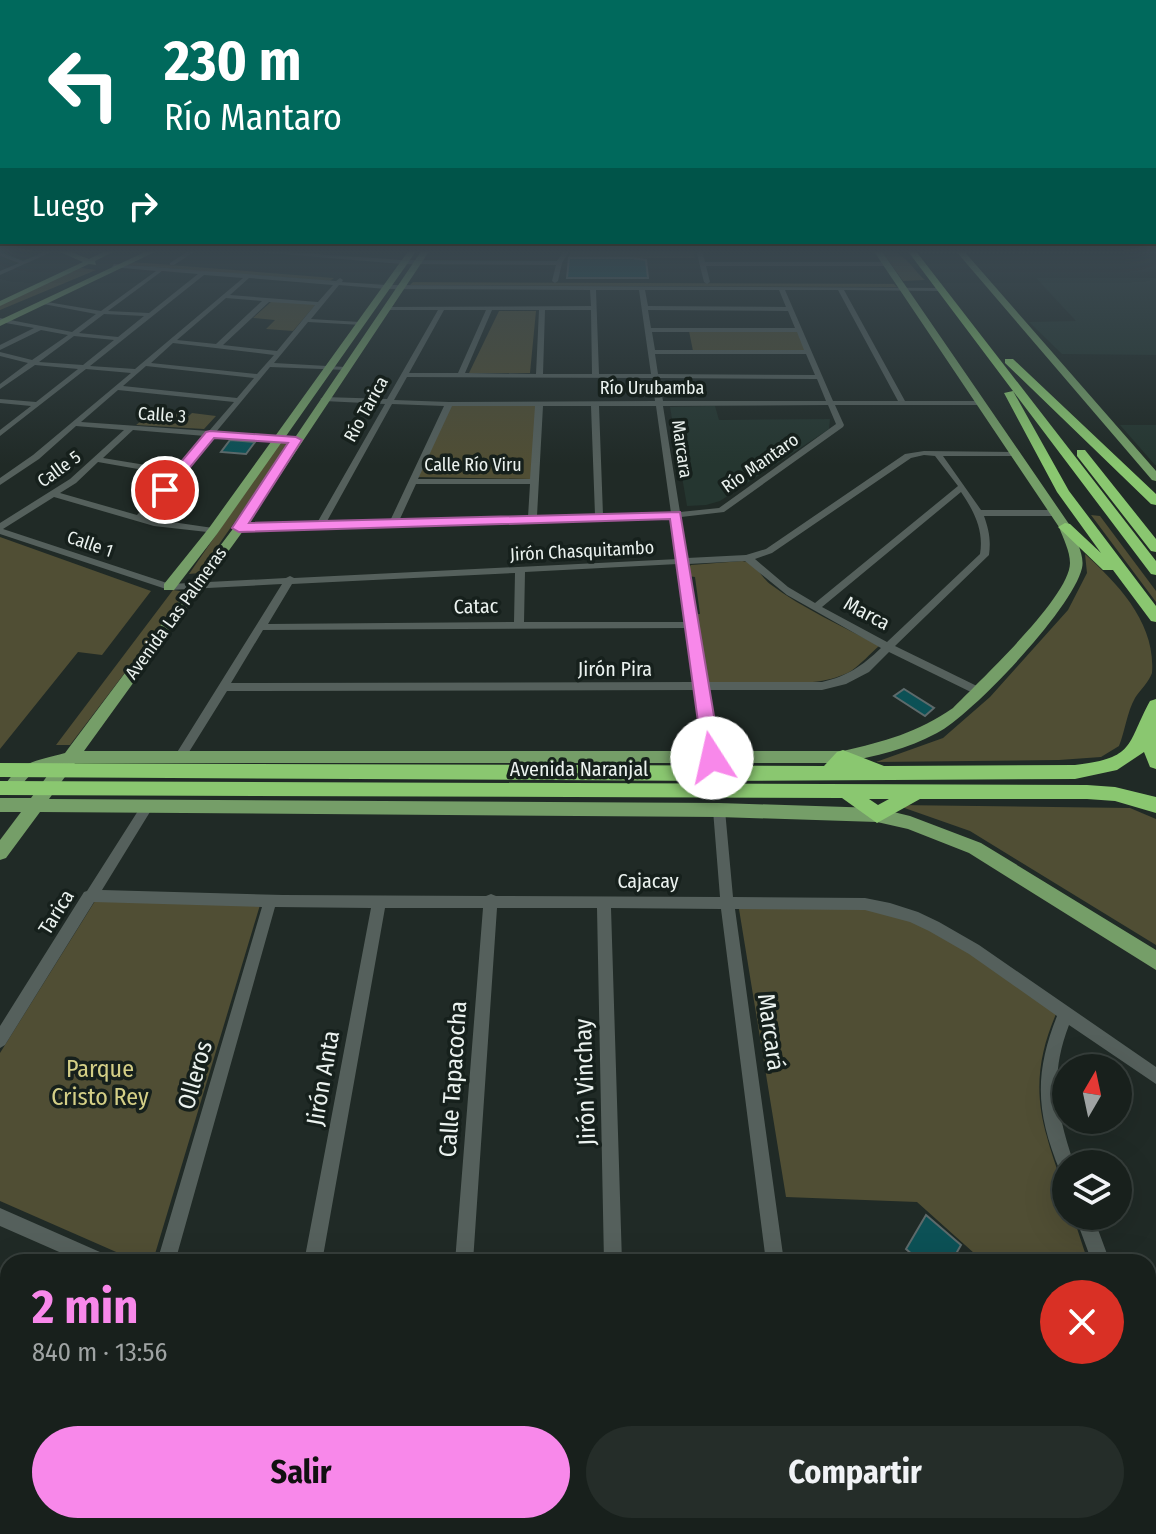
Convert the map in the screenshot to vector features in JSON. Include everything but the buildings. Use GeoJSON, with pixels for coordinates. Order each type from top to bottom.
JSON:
{"type":"FeatureCollection","features":[{"type":"Feature","properties":{"kind":"highway"},"geometry":{"type":"LineString","coordinates":[[968,322],[1156,548]]}},
{"type":"Feature","properties":{"kind":"highway"},"geometry":{"type":"LineString","coordinates":[[972,322],[1156,571]]}},
{"type":"Feature","properties":{"kind":"highway"},"geometry":{"type":"LineString","coordinates":[[1003,363],[1156,501]]}},
{"type":"Feature","properties":{"kind":"highway"},"geometry":{"type":"LineString","coordinates":[[1003,363],[1021,418],[1063,492],[1139,590],[1156,617]]}},
{"type":"Feature","properties":{"kind":"highway"},"geometry":{"type":"LineString","coordinates":[[1065,527],[1114,573],[1139,590]]}},
{"type":"Feature","properties":{"kind":"highway","name":"Avenida Naranjal"},"geometry":{"type":"LineString","coordinates":[[0,770],[26,770],[66,763],[828,774],[1098,771],[1132,756],[1143,742],[1156,705]]}},
{"type":"Feature","properties":{"kind":"highway"},"geometry":{"type":"LineString","coordinates":[[1149,725],[1156,762]]}},
{"type":"Feature","properties":{"kind":"highway"},"geometry":{"type":"LineString","coordinates":[[828,774],[843,757],[893,774]]}},
{"type":"Feature","properties":{"kind":"highway","name":"Avenida Naranjal"},"geometry":{"type":"LineString","coordinates":[[6,788],[1087,792],[1115,794],[1156,805]]}},
{"type":"Feature","properties":{"kind":"highway"},"geometry":{"type":"LineString","coordinates":[[846,791],[877,815],[917,792]]}},
{"type":"Feature","properties":{"kind":"main road","name":"Avenida Las Palmeras"},"geometry":{"type":"LineString","coordinates":[[169,587],[213,531],[362,322]]}},
{"type":"Feature","properties":{"kind":"main road","name":"Avenida Las Palmeras"},"geometry":{"type":"LineString","coordinates":[[0,853],[239,528],[378,322]]}},
{"type":"Feature","properties":{"kind":"main road"},"geometry":{"type":"LineString","coordinates":[[925,322],[1065,527]]}},
{"type":"Feature","properties":{"kind":"main road"},"geometry":{"type":"LineString","coordinates":[[1023,322],[1152,469],[1156,478]]}},
{"type":"Feature","properties":{"kind":"main road","name":"Avenida Naranjal"},"geometry":{"type":"LineString","coordinates":[[66,763],[180,757],[843,757],[872,751],[917,738],[939,727],[977,691],[1058,602],[1077,567],[1065,527]]}},
{"type":"Feature","properties":{"kind":"main road"},"geometry":{"type":"LineString","coordinates":[[6,788],[26,770]]}},
{"type":"Feature","properties":{"kind":"main road","name":"Avenida Naranjal"},"geometry":{"type":"LineString","coordinates":[[0,805],[719,810],[877,815],[910,823],[975,848],[1156,961]]}},
{"type":"Feature","properties":{"kind":"street"},"geometry":{"type":"LineString","coordinates":[[25,322],[40,328],[122,339]]}},
{"type":"Feature","properties":{"kind":"street"},"geometry":{"type":"LineString","coordinates":[[0,387],[92,322]]}},
{"type":"Feature","properties":{"kind":"street"},"geometry":{"type":"LineString","coordinates":[[0,434],[144,322]]}},
{"type":"Feature","properties":{"kind":"street"},"geometry":{"type":"LineString","coordinates":[[0,482],[75,424],[195,322]]}},
{"type":"Feature","properties":{"kind":"street"},"geometry":{"type":"LineString","coordinates":[[218,346],[244,322]]}},
{"type":"Feature","properties":{"kind":"street"},"geometry":{"type":"LineString","coordinates":[[139,519],[304,322]]}},
{"type":"Feature","properties":{"kind":"street"},"geometry":{"type":"LineString","coordinates":[[327,322],[360,324]]}},
{"type":"Feature","properties":{"kind":"street","name":"Río Tarica"},"geometry":{"type":"LineString","coordinates":[[320,526],[434,322]]}},
{"type":"Feature","properties":{"kind":"street"},"geometry":{"type":"LineString","coordinates":[[461,375],[484,322]]}},
{"type":"Feature","properties":{"kind":"street"},"geometry":{"type":"LineString","coordinates":[[539,376],[541,322]]}},
{"type":"Feature","properties":{"kind":"street"},"geometry":{"type":"LineString","coordinates":[[594,322],[596,376]]}},
{"type":"Feature","properties":{"kind":"street","name":"Marcara"},"geometry":{"type":"LineString","coordinates":[[647,322],[676,515],[680,563],[712,758]]}},
{"type":"Feature","properties":{"kind":"street"},"geometry":{"type":"LineString","coordinates":[[796,322],[833,404]]}},
{"type":"Feature","properties":{"kind":"street"},"geometry":{"type":"LineString","coordinates":[[858,322],[903,404]]}},
{"type":"Feature","properties":{"kind":"street"},"geometry":{"type":"LineString","coordinates":[[0,351],[40,328]]}},
{"type":"Feature","properties":{"kind":"street"},"geometry":{"type":"LineString","coordinates":[[648,330],[800,330]]}},
{"type":"Feature","properties":{"kind":"street"},"geometry":{"type":"LineString","coordinates":[[172,341],[278,353]]}},
{"type":"Feature","properties":{"kind":"street"},"geometry":{"type":"LineString","coordinates":[[0,351],[34,363],[137,371]]}},
{"type":"Feature","properties":{"kind":"street"},"geometry":{"type":"LineString","coordinates":[[651,352],[809,352]]}},
{"type":"Feature","properties":{"kind":"street"},"geometry":{"type":"LineString","coordinates":[[145,364],[259,376]]}},
{"type":"Feature","properties":{"kind":"street"},"geometry":{"type":"LineString","coordinates":[[269,365],[345,369]]}},
{"type":"Feature","properties":{"kind":"street"},"geometry":{"type":"LineString","coordinates":[[404,375],[820,377]]}},
{"type":"Feature","properties":{"kind":"street"},"geometry":{"type":"LineString","coordinates":[[117,388],[238,400]]}},
{"type":"Feature","properties":{"kind":"street","name":"Río Urubamba"},"geometry":{"type":"LineString","coordinates":[[324,399],[449,404],[979,403]]}},
{"type":"Feature","properties":{"kind":"street"},"geometry":{"type":"LineString","coordinates":[[0,401],[38,404]]}},
{"type":"Feature","properties":{"kind":"street"},"geometry":{"type":"LineString","coordinates":[[393,523],[449,404]]}},
{"type":"Feature","properties":{"kind":"street"},"geometry":{"type":"LineString","coordinates":[[532,518],[539,404]]}},
{"type":"Feature","properties":{"kind":"street"},"geometry":{"type":"LineString","coordinates":[[595,404],[599,517]]}},
{"type":"Feature","properties":{"kind":"street","name":"Río Mantaro"},"geometry":{"type":"LineString","coordinates":[[239,528],[676,515],[721,510],[839,428],[841,422],[833,404]]}},
{"type":"Feature","properties":{"kind":"street","name":"Calle 3"},"geometry":{"type":"LineString","coordinates":[[75,424],[296,440]]}},
{"type":"Feature","properties":{"kind":"street","name":"Calle 5"},"geometry":{"type":"LineString","coordinates":[[0,529],[98,460],[131,428]]}},
{"type":"Feature","properties":{"kind":"street","name":"Jirón Chasquitambo"},"geometry":{"type":"LineString","coordinates":[[169,587],[747,558],[764,554],[782,543],[900,459],[916,454],[1013,454]]}},
{"type":"Feature","properties":{"kind":"street","name":"Jirón Pira"},"geometry":{"type":"LineString","coordinates":[[223,687],[822,686],[842,681],[865,669],[891,646],[984,555],[988,537],[962,487],[938,454]]}},
{"type":"Feature","properties":{"kind":"street"},"geometry":{"type":"LineString","coordinates":[[98,460],[178,473]]}},
{"type":"Feature","properties":{"kind":"street","name":"Calle Río Viru"},"geometry":{"type":"LineString","coordinates":[[412,481],[534,482]]}},
{"type":"Feature","properties":{"kind":"street"},"geometry":{"type":"LineString","coordinates":[[816,607],[962,487]]}},
{"type":"Feature","properties":{"kind":"street"},"geometry":{"type":"LineString","coordinates":[[53,494],[139,519],[213,531]]}},
{"type":"Feature","properties":{"kind":"street"},"geometry":{"type":"LineString","coordinates":[[946,501],[963,502],[975,510],[1053,513]]}},
{"type":"Feature","properties":{"kind":"street","name":"Calle 1"},"geometry":{"type":"LineString","coordinates":[[0,529],[169,587]]}},
{"type":"Feature","properties":{"kind":"street","name":"Marca"},"geometry":{"type":"LineString","coordinates":[[747,558],[757,563],[775,584],[977,691]]}},
{"type":"Feature","properties":{"kind":"street"},"geometry":{"type":"LineString","coordinates":[[519,624],[520,570]]}},
{"type":"Feature","properties":{"kind":"street"},"geometry":{"type":"LineString","coordinates":[[180,757],[290,579]]}},
{"type":"Feature","properties":{"kind":"street","name":"Catac"},"geometry":{"type":"LineString","coordinates":[[261,627],[691,625]]}},
{"type":"Feature","properties":{"kind":"street","name":"Tarica"},"geometry":{"type":"LineString","coordinates":[[0,1040],[147,807]]}},
{"type":"Feature","properties":{"kind":"street","name":"Marcará"},"geometry":{"type":"LineString","coordinates":[[719,810],[727,902],[774,1254]]}},
{"type":"Feature","properties":{"kind":"street","name":"Cajacay"},"geometry":{"type":"LineString","coordinates":[[89,896],[270,902],[491,900],[865,904],[908,913],[952,934],[1156,1076]]}},
{"type":"Feature","properties":{"kind":"street","name":"Calle Tapacocha"},"geometry":{"type":"LineString","coordinates":[[465,1254],[491,900]]}},
{"type":"Feature","properties":{"kind":"street","name":"Jirón Vinchay"},"geometry":{"type":"LineString","coordinates":[[604,901],[613,1254]]}},
{"type":"Feature","properties":{"kind":"street","name":"Olleros"},"geometry":{"type":"LineString","coordinates":[[168,1254],[270,902]]}},
{"type":"Feature","properties":{"kind":"street","name":"Jirón Anta"},"geometry":{"type":"LineString","coordinates":[[314,1254],[379,902]]}},
{"type":"Feature","properties":{"kind":"street"},"geometry":{"type":"LineString","coordinates":[[1061,1150],[1051,1120],[1046,1075],[1053,1042],[1066,1013]]}},
{"type":"Feature","properties":{"kind":"street"},"geometry":{"type":"LineString","coordinates":[[0,1217],[85,1254]]}},
{"type":"Feature","properties":{"kind":"street"},"geometry":{"type":"LineString","coordinates":[[1089,1230],[1098,1254]]}},
{"type":"Feature","properties":{"kind":"shaded area"},"geometry":{"type":"Polygon","coordinates":[[[1029,322],[1156,322],[1156,355],[1062,354],[1029,322]]]}},
{"type":"Feature","properties":{"kind":"shaded area"},"geometry":{"type":"Polygon","coordinates":[[[715,406],[719,420],[830,419],[829,429],[720,501],[687,506],[670,407],[715,406]]]}},
{"type":"Feature","properties":{"kind":"shaded area"},"geometry":{"type":"Polygon","coordinates":[[[1120,425],[1156,425],[1156,465],[1155,465],[1120,425]]]}},
{"type":"Feature","properties":{"kind":"green space"},"geometry":{"type":"Polygon","coordinates":[[[273,322],[301,322],[293,331],[266,329],[273,322]]]}},
{"type":"Feature","properties":{"kind":"green space"},"geometry":{"type":"Polygon","coordinates":[[[494,322],[535,322],[530,373],[469,373],[494,322]]]}},
{"type":"Feature","properties":{"kind":"green space"},"geometry":{"type":"Polygon","coordinates":[[[689,331],[798,331],[806,351],[693,351],[689,331]]]}},
{"type":"Feature","properties":{"kind":"green space"},"geometry":{"type":"Polygon","coordinates":[[[451,405],[536,406],[531,479],[417,477],[451,405]]]}},
{"type":"Feature","properties":{"kind":"green space"},"geometry":{"type":"Polygon","coordinates":[[[154,411],[189,414],[180,424],[192,413],[216,416],[204,429],[136,425],[154,411]]]}},
{"type":"Feature","properties":{"kind":"green space"},"geometry":{"type":"Polygon","coordinates":[[[281,441],[289,444],[199,573],[189,574],[281,441]]]}},
{"type":"Feature","properties":{"kind":"green space"},"geometry":{"type":"Polygon","coordinates":[[[1091,515],[1100,516],[1156,591],[1156,602],[1091,515]]]}},
{"type":"Feature","properties":{"kind":"green space"},"geometry":{"type":"Polygon","coordinates":[[[0,537],[151,591],[102,655],[78,652],[0,749],[0,537]]]}},
{"type":"Feature","properties":{"kind":"green space"},"geometry":{"type":"Polygon","coordinates":[[[1085,554],[1110,578],[1132,606],[1148,638],[1152,655],[1152,673],[1132,703],[1119,746],[1101,757],[1059,760],[876,762],[943,738],[990,697],[1068,610],[1087,573],[1085,554]]]}},
{"type":"Feature","properties":{"kind":"green space"},"geometry":{"type":"Polygon","coordinates":[[[742,561],[751,564],[770,584],[796,601],[879,646],[851,671],[820,681],[781,684],[706,682],[703,680],[693,614],[700,614],[695,577],[688,576],[687,568],[691,565],[742,561]]]}},
{"type":"Feature","properties":{"kind":"green space"},"geometry":{"type":"Polygon","coordinates":[[[173,590],[186,592],[70,745],[56,745],[173,590]]]}},
{"type":"Feature","properties":{"kind":"green space"},"geometry":{"type":"Polygon","coordinates":[[[896,805],[1130,808],[1156,819],[1156,945],[970,831],[896,805]]]}},
{"type":"Feature","properties":{"kind":"green space","name":"Parque Cristo Rey"},"geometry":{"type":"Polygon","coordinates":[[[95,901],[260,905],[155,1254],[121,1254],[0,1201],[0,1053],[95,901]]]}},
{"type":"Feature","properties":{"kind":"green space"},"geometry":{"type":"Polygon","coordinates":[[[840,907],[899,916],[920,923],[962,945],[1056,1014],[1045,1045],[1039,1090],[1052,1153],[1052,1230],[1078,1230],[1085,1254],[975,1254],[917,1202],[786,1197],[739,909],[840,907]]]}},
{"type":"Feature","properties":{"kind":"route"},"geometry":{"type":"LineString","coordinates":[[165,490],[210,434],[296,440],[239,528],[676,515],[680,563],[712,758]]}}]}
